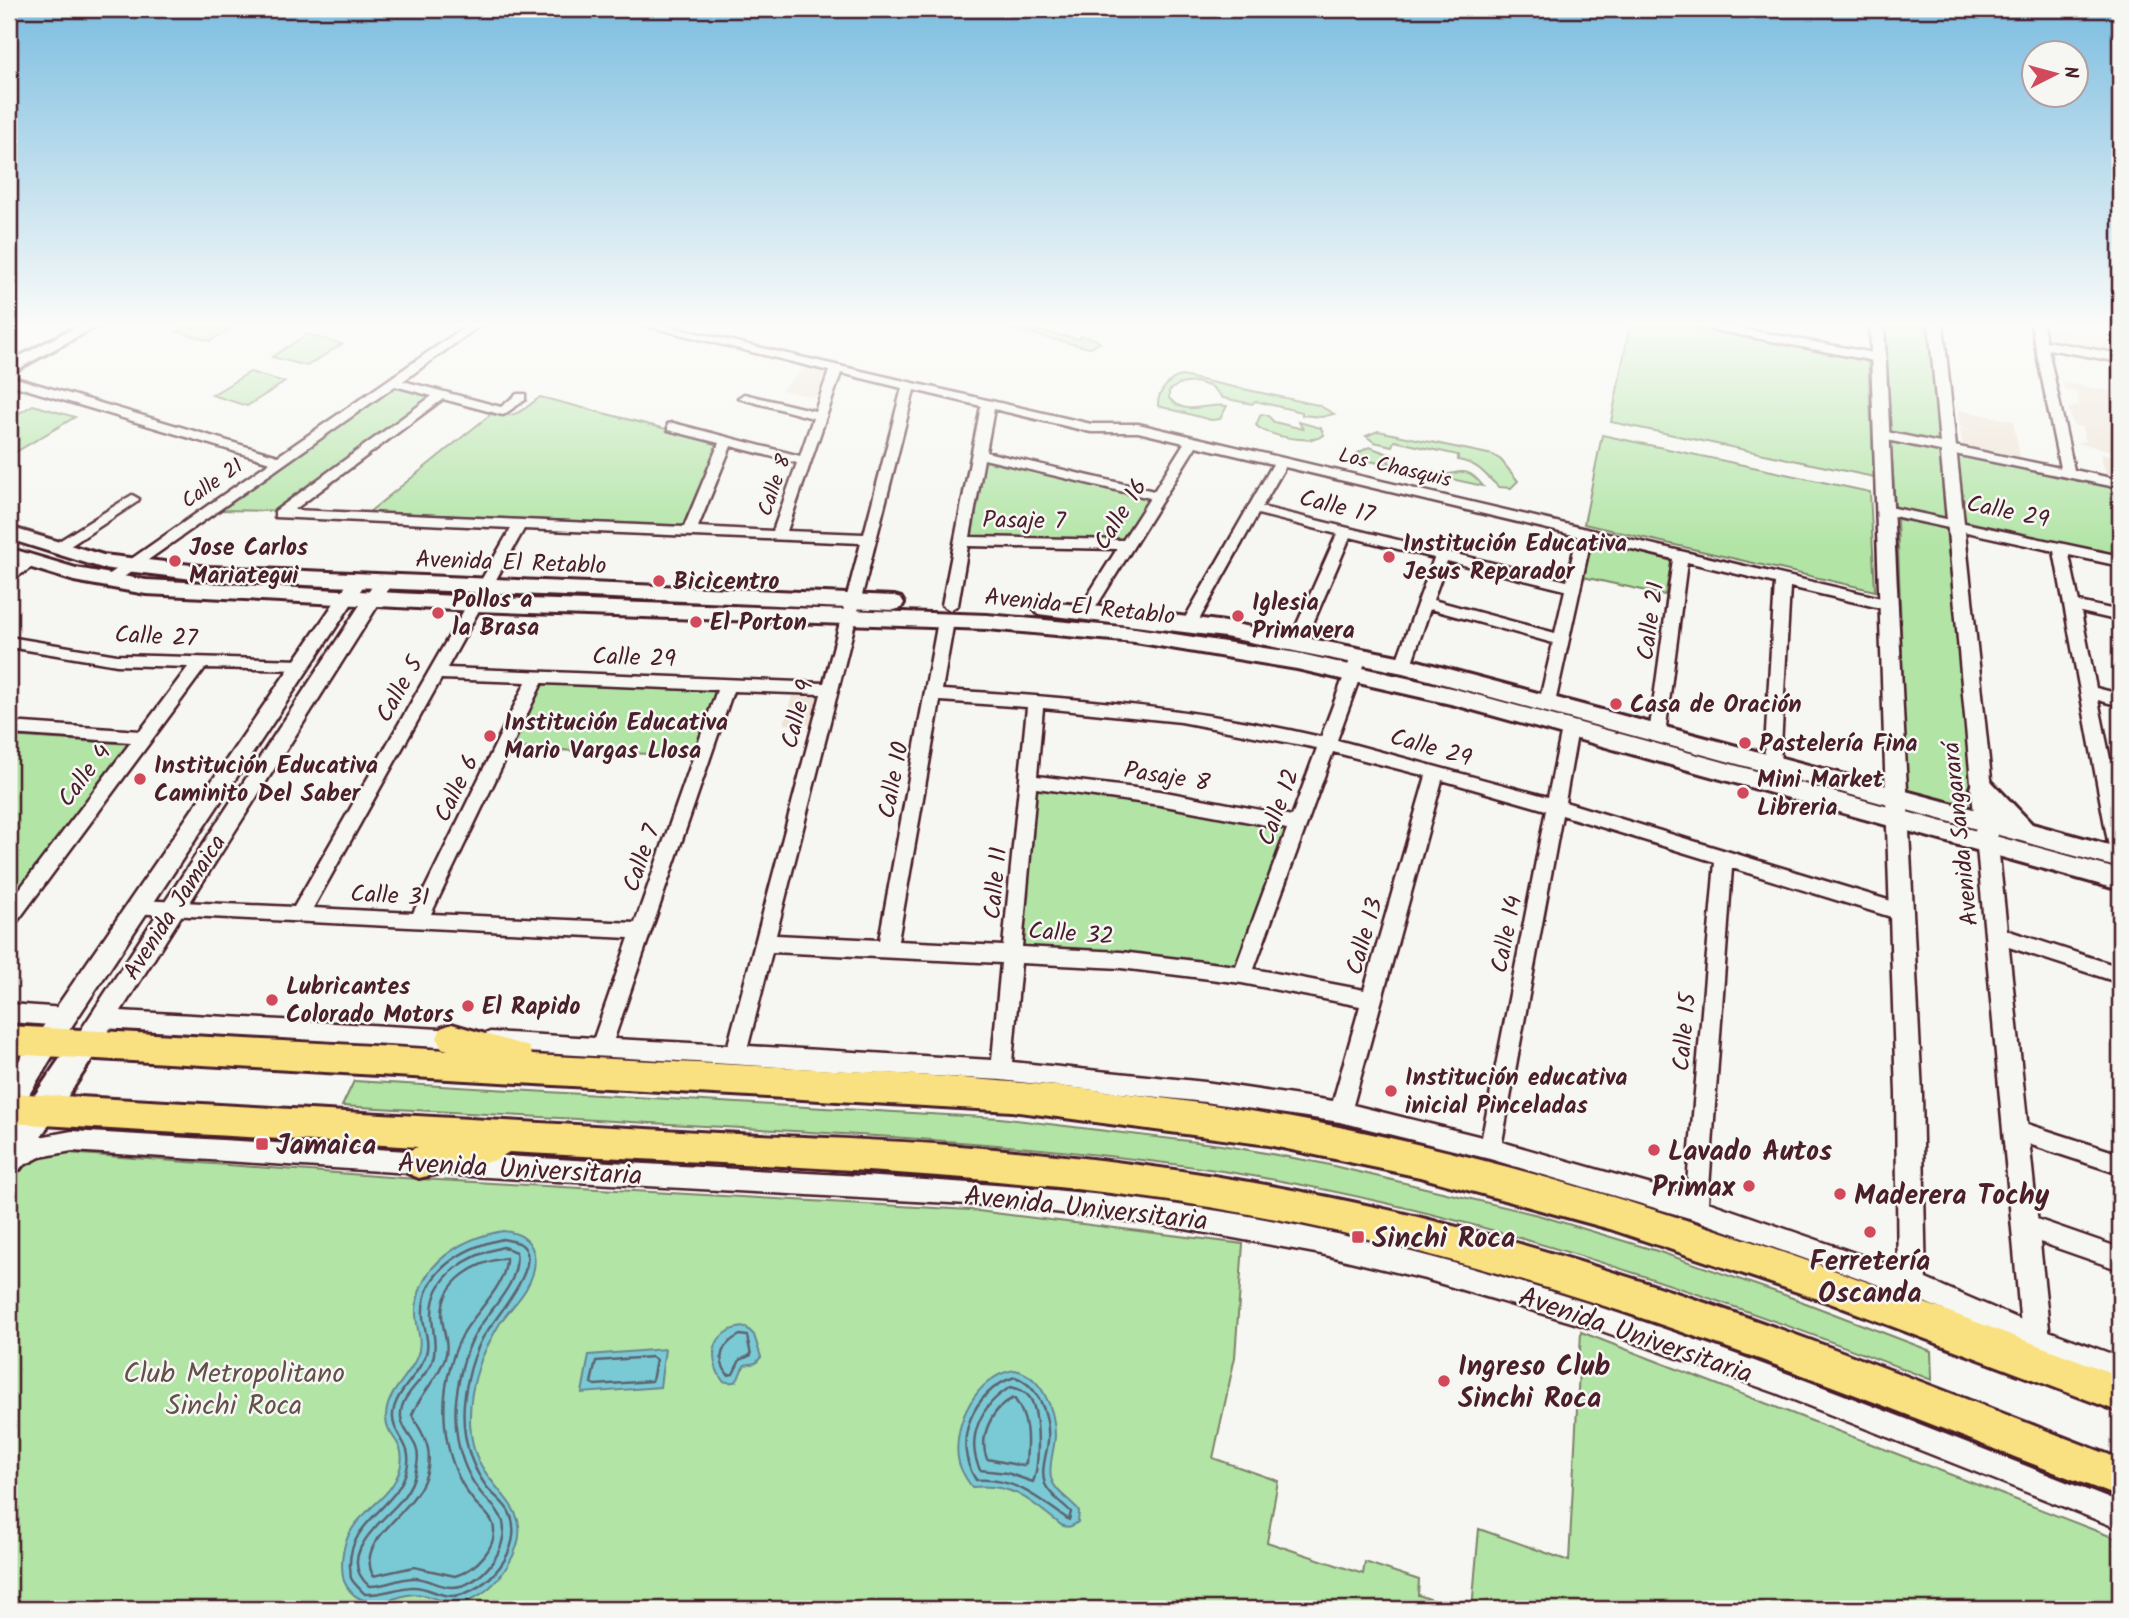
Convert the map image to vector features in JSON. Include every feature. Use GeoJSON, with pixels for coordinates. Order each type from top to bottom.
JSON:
{"type":"FeatureCollection","features":[{"type":"Feature","properties":{"kind":"main road","name":"Avenida El Retablo"},"geometry":{"type":"LineString","coordinates":[[9,533],[57,549],[130,566],[352,589],[948,613],[1086,611],[1189,625],[1297,642],[1357,664],[1570,729],[1897,808],[1985,821],[2120,858]]}},
{"type":"Feature","properties":{"kind":"main road","name":"Avenida El Retablo"},"geometry":{"type":"LineString","coordinates":[[9,554],[109,581],[179,589],[352,589]]}},
{"type":"Feature","properties":{"kind":"main road","name":"Avenida El Retablo"},"geometry":{"type":"LineString","coordinates":[[948,613],[1122,633],[1272,657],[1403,665],[1772,764],[1897,808],[1987,844],[2120,880]]}},
{"type":"Feature","properties":{"kind":"main road"},"geometry":{"type":"LineString","coordinates":[[1982,788],[2008,818],[2039,836]]}},
{"type":"Feature","properties":{"kind":"main road"},"geometry":{"type":"LineString","coordinates":[[9,1040],[47,1042],[94,1032],[567,1072],[1012,1096],[1156,1113],[1304,1136],[1472,1175],[1641,1222],[1822,1283],[2120,1394]]}},
{"type":"Feature","properties":{"kind":"main road","name":"Avenida Jamaica"},"geometry":{"type":"LineString","coordinates":[[9,1161],[94,1032]]}},
{"type":"Feature","properties":{"kind":"main road"},"geometry":{"type":"LineString","coordinates":[[452,1038],[567,1072]]}},
{"type":"Feature","properties":{"kind":"main road","name":"Avenida Jamaica"},"geometry":{"type":"LineString","coordinates":[[9,1101],[47,1042]]}},
{"type":"Feature","properties":{"kind":"main road","name":"Avenida Universitaria"},"geometry":{"type":"LineString","coordinates":[[9,1108],[990,1164],[1077,1173],[1335,1215],[1448,1242],[1596,1285],[1793,1351],[2120,1478]]}},
{"type":"Feature","properties":{"kind":"main road"},"geometry":{"type":"LineString","coordinates":[[419,1162],[523,1137]]}},
{"type":"Feature","properties":{"kind":"street"},"geometry":{"type":"LineString","coordinates":[[36,400],[268,463]]}},
{"type":"Feature","properties":{"kind":"street"},"geometry":{"type":"LineString","coordinates":[[70,400],[268,463]]}},
{"type":"Feature","properties":{"kind":"street","name":"Calle 21"},"geometry":{"type":"LineString","coordinates":[[109,581],[356,400]]}},
{"type":"Feature","properties":{"kind":"street","name":"Calle 21"},"geometry":{"type":"LineString","coordinates":[[268,463],[366,400]]}},
{"type":"Feature","properties":{"kind":"street"},"geometry":{"type":"LineString","coordinates":[[435,400],[280,514],[868,539]]}},
{"type":"Feature","properties":{"kind":"street"},"geometry":{"type":"LineString","coordinates":[[458,400],[503,411],[518,400]]}},
{"type":"Feature","properties":{"kind":"street"},"geometry":{"type":"LineString","coordinates":[[750,400],[820,416]]}},
{"type":"Feature","properties":{"kind":"street","name":"Calle 8"},"geometry":{"type":"LineString","coordinates":[[779,535],[826,400]]}},
{"type":"Feature","properties":{"kind":"street","name":"Calle 9"},"geometry":{"type":"LineString","coordinates":[[736,1055],[905,400]]}},
{"type":"Feature","properties":{"kind":"street","name":"Los Chasquis"},"geometry":{"type":"LineString","coordinates":[[965,400],[1091,428],[1138,428],[1889,605]]}},
{"type":"Feature","properties":{"kind":"street"},"geometry":{"type":"LineString","coordinates":[[1881,400],[1909,1094],[1912,1285]]}},
{"type":"Feature","properties":{"kind":"street","name":"Avenida Sangarará"},"geometry":{"type":"LineString","coordinates":[[1943,400],[2036,1338]]}},
{"type":"Feature","properties":{"kind":"street"},"geometry":{"type":"LineString","coordinates":[[2053,400],[2068,474]]}},
{"type":"Feature","properties":{"kind":"street","name":"Calle 10"},"geometry":{"type":"LineString","coordinates":[[887,948],[988,405]]}},
{"type":"Feature","properties":{"kind":"street"},"geometry":{"type":"LineString","coordinates":[[673,427],[805,461]]}},
{"type":"Feature","properties":{"kind":"street"},"geometry":{"type":"LineString","coordinates":[[1882,435],[2120,484]]}},
{"type":"Feature","properties":{"kind":"street"},"geometry":{"type":"LineString","coordinates":[[689,531],[726,441]]}},
{"type":"Feature","properties":{"kind":"street","name":"Calle 16"},"geometry":{"type":"LineString","coordinates":[[1086,611],[1192,441]]}},
{"type":"Feature","properties":{"kind":"street"},"geometry":{"type":"LineString","coordinates":[[979,454],[1158,496]]}},
{"type":"Feature","properties":{"kind":"street","name":"Calle 17"},"geometry":{"type":"LineString","coordinates":[[1189,625],[1280,461]]}},
{"type":"Feature","properties":{"kind":"street"},"geometry":{"type":"LineString","coordinates":[[57,549],[132,499]]}},
{"type":"Feature","properties":{"kind":"street","name":"Calle 17"},"geometry":{"type":"LineString","coordinates":[[1254,509],[1573,587]]}},
{"type":"Feature","properties":{"kind":"street","name":"Calle 29"},"geometry":{"type":"LineString","coordinates":[[1885,510],[2120,561]]}},
{"type":"Feature","properties":{"kind":"street","name":"Calle 5"},"geometry":{"type":"LineString","coordinates":[[299,915],[520,524]]}},
{"type":"Feature","properties":{"kind":"street"},"geometry":{"type":"LineString","coordinates":[[1297,642],[1345,531]]}},
{"type":"Feature","properties":{"kind":"street"},"geometry":{"type":"LineString","coordinates":[[1547,702],[1585,533]]}},
{"type":"Feature","properties":{"kind":"street","name":"Pasaje 7"},"geometry":{"type":"LineString","coordinates":[[962,541],[1128,545]]}},
{"type":"Feature","properties":{"kind":"street"},"geometry":{"type":"LineString","coordinates":[[2061,548],[2120,858]]}},
{"type":"Feature","properties":{"kind":"street"},"geometry":{"type":"LineString","coordinates":[[1403,665],[1442,555]]}},
{"type":"Feature","properties":{"kind":"street","name":"Calle 21"},"geometry":{"type":"LineString","coordinates":[[1657,734],[1681,556]]}},
{"type":"Feature","properties":{"kind":"street"},"geometry":{"type":"LineString","coordinates":[[9,577],[32,561]]}},
{"type":"Feature","properties":{"kind":"street"},"geometry":{"type":"LineString","coordinates":[[1772,764],[1783,580]]}},
{"type":"Feature","properties":{"kind":"street","name":"Avenida Jamaica"},"geometry":{"type":"LineString","coordinates":[[47,1042],[352,589]]}},
{"type":"Feature","properties":{"kind":"street","name":"Avenida Jamaica"},"geometry":{"type":"LineString","coordinates":[[94,1032],[378,591]]}},
{"type":"Feature","properties":{"kind":"street"},"geometry":{"type":"LineString","coordinates":[[1425,603],[1561,640]]}},
{"type":"Feature","properties":{"kind":"street"},"geometry":{"type":"LineString","coordinates":[[2072,605],[2120,616]]}},
{"type":"Feature","properties":{"kind":"street","name":"Calle 27"},"geometry":{"type":"LineString","coordinates":[[11,644],[117,660],[302,665]]}},
{"type":"Feature","properties":{"kind":"street","name":"Calle 4"},"geometry":{"type":"LineString","coordinates":[[13,906],[199,664]]}},
{"type":"Feature","properties":{"kind":"street","name":"Calle 12"},"geometry":{"type":"LineString","coordinates":[[1242,975],[1357,664]]}},
{"type":"Feature","properties":{"kind":"street","name":"Calle 29"},"geometry":{"type":"LineString","coordinates":[[436,673],[829,689]]}},
{"type":"Feature","properties":{"kind":"street","name":"Calle 6"},"geometry":{"type":"LineString","coordinates":[[418,921],[537,677]]}},
{"type":"Feature","properties":{"kind":"street","name":"Calle 7"},"geometry":{"type":"LineString","coordinates":[[601,1047],[727,685]]}},
{"type":"Feature","properties":{"kind":"street"},"geometry":{"type":"LineString","coordinates":[[2088,692],[2120,700]]}},
{"type":"Feature","properties":{"kind":"street","name":"Calle 29"},"geometry":{"type":"LineString","coordinates":[[934,695],[1036,700],[1171,715],[1327,744],[1555,807],[1901,912]]}},
{"type":"Feature","properties":{"kind":"street","name":"Calle 11"},"geometry":{"type":"LineString","coordinates":[[1001,1070],[1036,700]]}},
{"type":"Feature","properties":{"kind":"street"},"geometry":{"type":"LineString","coordinates":[[9,728],[144,737]]}},
{"type":"Feature","properties":{"kind":"street","name":"Calle 14"},"geometry":{"type":"LineString","coordinates":[[1490,1149],[1570,729]]}},
{"type":"Feature","properties":{"kind":"street"},"geometry":{"type":"LineString","coordinates":[[2102,763],[2120,768]]}},
{"type":"Feature","properties":{"kind":"street","name":"Calle 13"},"geometry":{"type":"LineString","coordinates":[[1340,1112],[1435,774]]}},
{"type":"Feature","properties":{"kind":"street","name":"Pasaje 8"},"geometry":{"type":"LineString","coordinates":[[1029,781],[1160,798],[1298,824]]}},
{"type":"Feature","properties":{"kind":"street","name":"Calle 15"},"geometry":{"type":"LineString","coordinates":[[1696,1209],[1724,859]]}},
{"type":"Feature","properties":{"kind":"street"},"geometry":{"type":"LineString","coordinates":[[160,875],[174,880],[194,877]]}},
{"type":"Feature","properties":{"kind":"street","name":"Calle 31"},"geometry":{"type":"LineString","coordinates":[[137,908],[641,931]]}},
{"type":"Feature","properties":{"kind":"street"},"geometry":{"type":"LineString","coordinates":[[1997,935],[2120,975]]}},
{"type":"Feature","properties":{"kind":"street","name":"Calle 32"},"geometry":{"type":"LineString","coordinates":[[764,943],[1121,960],[1242,975],[1372,1000]]}},
{"type":"Feature","properties":{"kind":"street"},"geometry":{"type":"LineString","coordinates":[[9,1013],[65,1017]]}},
{"type":"Feature","properties":{"kind":"street"},"geometry":{"type":"LineString","coordinates":[[94,1032],[452,1038],[1001,1070],[1231,1095],[1340,1112],[1490,1149],[1696,1209],[1912,1285],[2036,1338],[2120,1369]]}},
{"type":"Feature","properties":{"kind":"street"},"geometry":{"type":"LineString","coordinates":[[2015,1130],[2120,1164]]}},
{"type":"Feature","properties":{"kind":"street","name":"Avenida Universitaria"},"geometry":{"type":"LineString","coordinates":[[9,1161],[51,1142],[72,1141],[1004,1195],[1068,1201],[1245,1226],[1424,1266],[1582,1313],[1816,1396],[2120,1516]]}},
{"type":"Feature","properties":{"kind":"street"},"geometry":{"type":"LineString","coordinates":[[2025,1226],[2120,1259]]}},
{"type":"Feature","properties":{"kind":"shaded area"},"geometry":{"type":"Polygon","coordinates":[[[2078,400],[2120,400],[2120,477],[2106,474],[2100,454],[2115,457],[2114,451],[2077,443],[2086,441],[2082,427],[2073,425],[2069,409],[2079,405],[2078,400]]]}},
{"type":"Feature","properties":{"kind":"shaded area"},"geometry":{"type":"Polygon","coordinates":[[[1958,410],[2013,421],[2020,457],[1963,446],[1960,429],[1973,431],[1960,427],[1958,410]]]}},
{"type":"Feature","properties":{"kind":"shaded area"},"geometry":{"type":"Polygon","coordinates":[[[792,696],[820,697],[812,725],[784,724],[792,696]]]}},
{"type":"Feature","properties":{"kind":"green space"},"geometry":{"type":"Polygon","coordinates":[[[226,400],[257,400],[247,406],[226,400]]]}},
{"type":"Feature","properties":{"kind":"green space"},"geometry":{"type":"Polygon","coordinates":[[[374,400],[432,400],[280,511],[218,510],[374,400]]]}},
{"type":"Feature","properties":{"kind":"green space"},"geometry":{"type":"Polygon","coordinates":[[[537,400],[550,400],[721,443],[685,526],[369,512],[491,414],[506,416],[523,410],[537,400]]]}},
{"type":"Feature","properties":{"kind":"green space"},"geometry":{"type":"Polygon","coordinates":[[[1171,400],[1182,407],[1190,408],[1227,406],[1220,419],[1211,420],[1158,406],[1158,401],[1171,400]]]}},
{"type":"Feature","properties":{"kind":"green space"},"geometry":{"type":"Polygon","coordinates":[[[1230,400],[1292,400],[1318,405],[1334,414],[1322,417],[1302,415],[1302,412],[1255,401],[1252,404],[1230,400]]]}},
{"type":"Feature","properties":{"kind":"green space"},"geometry":{"type":"Polygon","coordinates":[[[1615,400],[1870,400],[1874,477],[1611,422],[1615,400]]]}},
{"type":"Feature","properties":{"kind":"green space"},"geometry":{"type":"Polygon","coordinates":[[[1887,400],[1938,400],[1943,445],[1888,433],[1887,400]]]}},
{"type":"Feature","properties":{"kind":"green space"},"geometry":{"type":"Polygon","coordinates":[[[33,405],[75,417],[9,456],[9,419],[33,405]]]}},
{"type":"Feature","properties":{"kind":"green space"},"geometry":{"type":"Polygon","coordinates":[[[1261,414],[1267,415],[1274,422],[1303,429],[1299,422],[1321,428],[1324,435],[1300,439],[1269,433],[1256,425],[1261,414]]]}},
{"type":"Feature","properties":{"kind":"green space"},"geometry":{"type":"Polygon","coordinates":[[[1378,431],[1493,455],[1501,460],[1518,481],[1511,488],[1499,487],[1477,467],[1458,460],[1458,455],[1394,441],[1392,446],[1374,442],[1366,436],[1378,431]]]}},
{"type":"Feature","properties":{"kind":"green space"},"geometry":{"type":"Polygon","coordinates":[[[1602,435],[1870,492],[1875,591],[1584,524],[1602,435]]]}},
{"type":"Feature","properties":{"kind":"green space"},"geometry":{"type":"Polygon","coordinates":[[[1891,442],[1942,453],[1949,521],[1895,508],[1891,442]]]}},
{"type":"Feature","properties":{"kind":"green space"},"geometry":{"type":"Polygon","coordinates":[[[1369,447],[1397,457],[1387,460],[1391,464],[1421,472],[1365,460],[1358,453],[1369,447]]]}},
{"type":"Feature","properties":{"kind":"green space"},"geometry":{"type":"Polygon","coordinates":[[[1955,454],[2120,488],[2120,557],[1963,523],[1955,454]]]}},
{"type":"Feature","properties":{"kind":"green space"},"geometry":{"type":"Polygon","coordinates":[[[983,456],[1150,497],[1119,544],[967,541],[983,456]]]}},
{"type":"Feature","properties":{"kind":"green space"},"geometry":{"type":"Polygon","coordinates":[[[1463,472],[1472,475],[1483,486],[1429,474],[1463,472]]]}},
{"type":"Feature","properties":{"kind":"green space"},"geometry":{"type":"Polygon","coordinates":[[[1897,519],[1946,528],[1975,813],[1907,795],[1897,519]]]}},
{"type":"Feature","properties":{"kind":"green space"},"geometry":{"type":"Polygon","coordinates":[[[1593,540],[1672,561],[1665,595],[1583,577],[1593,540]]]}},
{"type":"Feature","properties":{"kind":"green space"},"geometry":{"type":"Polygon","coordinates":[[[544,681],[720,690],[697,756],[511,748],[544,681]]]}},
{"type":"Feature","properties":{"kind":"green space"},"geometry":{"type":"Polygon","coordinates":[[[9,736],[131,744],[15,895],[9,895],[9,736]]]}},
{"type":"Feature","properties":{"kind":"green space"},"geometry":{"type":"Polygon","coordinates":[[[1037,789],[1161,805],[1286,828],[1234,968],[1127,954],[1020,946],[1037,789]]]}},
{"type":"Feature","properties":{"kind":"green space"},"geometry":{"type":"Polygon","coordinates":[[[354,1081],[1000,1118],[1221,1145],[1321,1163],[1538,1215],[1657,1251],[1782,1294],[1931,1351],[1932,1380],[1760,1316],[1586,1258],[1409,1209],[1319,1189],[1168,1163],[985,1144],[802,1131],[342,1106],[354,1081]]]}},
{"type":"Feature","properties":{"kind":"green space","name":"Club Metropolitano Sinchi Roca"},"geometry":{"type":"Polygon","coordinates":[[[54,1152],[403,1178],[970,1210],[1243,1244],[1235,1357],[1213,1458],[1278,1481],[1267,1542],[1363,1574],[1365,1562],[1419,1580],[1418,1595],[1459,1609],[9,1609],[9,1180],[21,1168],[54,1152]]]}},
{"type":"Feature","properties":{"kind":"green space"},"geometry":{"type":"Polygon","coordinates":[[[1581,1332],[2120,1540],[2120,1609],[1472,1609],[1479,1529],[1569,1561],[1581,1332]]]}},
{"type":"Feature","properties":{"kind":"water"},"geometry":{"type":"Polygon","coordinates":[[[503,1231],[515,1233],[530,1244],[535,1260],[534,1269],[526,1289],[500,1323],[481,1360],[470,1418],[474,1449],[481,1465],[516,1516],[519,1529],[517,1546],[496,1581],[470,1600],[452,1602],[412,1594],[378,1601],[362,1599],[349,1590],[344,1581],[342,1560],[351,1531],[386,1493],[400,1469],[401,1452],[389,1430],[386,1416],[390,1399],[413,1365],[419,1351],[416,1310],[419,1294],[425,1279],[445,1256],[472,1240],[503,1231]]]}},
{"type":"Feature","properties":{"kind":"water"},"geometry":{"type":"Polygon","coordinates":[[[746,1327],[754,1335],[761,1357],[756,1363],[745,1365],[736,1381],[723,1381],[715,1363],[716,1345],[726,1332],[746,1327]]]}},
{"type":"Feature","properties":{"kind":"water"},"geometry":{"type":"Polygon","coordinates":[[[665,1349],[660,1387],[582,1393],[589,1355],[665,1349]]]}},
{"type":"Feature","properties":{"kind":"water"},"geometry":{"type":"Polygon","coordinates":[[[1015,1370],[1033,1379],[1040,1387],[1053,1415],[1055,1435],[1051,1478],[1056,1488],[1079,1511],[1078,1522],[1071,1526],[1061,1525],[1030,1501],[1010,1491],[986,1486],[972,1487],[960,1466],[957,1444],[959,1430],[970,1403],[989,1381],[1015,1370]]]}},
{"type":"Feature","properties":{"kind":"place","name":"Institución Educativa Jesus Reparador"},"geometry":{"type":"Point","coordinates":[1389,557]}},
{"type":"Feature","properties":{"kind":"place","name":"Jose Carlos Mariategui"},"geometry":{"type":"Point","coordinates":[175,561]}},
{"type":"Feature","properties":{"kind":"place","name":"Bicicentro"},"geometry":{"type":"Point","coordinates":[659,581]}},
{"type":"Feature","properties":{"kind":"place","name":"Pollos a la Brasa"},"geometry":{"type":"Point","coordinates":[438,613]}},
{"type":"Feature","properties":{"kind":"place","name":"Iglesia Primavera"},"geometry":{"type":"Point","coordinates":[1238,616]}},
{"type":"Feature","properties":{"kind":"place","name":"El Porton"},"geometry":{"type":"Point","coordinates":[696,622]}},
{"type":"Feature","properties":{"kind":"place","name":"Casa de Oración"},"geometry":{"type":"Point","coordinates":[1616,704]}},
{"type":"Feature","properties":{"kind":"place","name":"Institución Educativa Mario Vargas Llosa"},"geometry":{"type":"Point","coordinates":[490,736]}},
{"type":"Feature","properties":{"kind":"place","name":"Pastelería Fina"},"geometry":{"type":"Point","coordinates":[1745,743]}},
{"type":"Feature","properties":{"kind":"place","name":"Institución Educativa Caminito Del Saber"},"geometry":{"type":"Point","coordinates":[140,779]}},
{"type":"Feature","properties":{"kind":"place","name":"Mini Market Libreria"},"geometry":{"type":"Point","coordinates":[1743,793]}},
{"type":"Feature","properties":{"kind":"place","name":"Lubricantes Colorado Motors"},"geometry":{"type":"Point","coordinates":[272,1000]}},
{"type":"Feature","properties":{"kind":"place","name":"El Rapido"},"geometry":{"type":"Point","coordinates":[468,1006]}},
{"type":"Feature","properties":{"kind":"place","name":"Institución educativa inicial Pinceladas"},"geometry":{"type":"Point","coordinates":[1391,1091]}},
{"type":"Feature","properties":{"kind":"place","name":"Jamaica"},"geometry":{"type":"Point","coordinates":[262,1144]}},
{"type":"Feature","properties":{"kind":"place","name":"Lavado Autos"},"geometry":{"type":"Point","coordinates":[1654,1150]}},
{"type":"Feature","properties":{"kind":"place","name":"Primax"},"geometry":{"type":"Point","coordinates":[1749,1186]}},
{"type":"Feature","properties":{"kind":"place","name":"Maderera Tochy"},"geometry":{"type":"Point","coordinates":[1840,1194]}},
{"type":"Feature","properties":{"kind":"place","name":"Ferretería Oscanda"},"geometry":{"type":"Point","coordinates":[1870,1232]}},
{"type":"Feature","properties":{"kind":"place","name":"Sinchi Roca"},"geometry":{"type":"Point","coordinates":[1358,1237]}},
{"type":"Feature","properties":{"kind":"place","name":"Ingreso Club Sinchi Roca"},"geometry":{"type":"Point","coordinates":[1444,1381]}}]}
